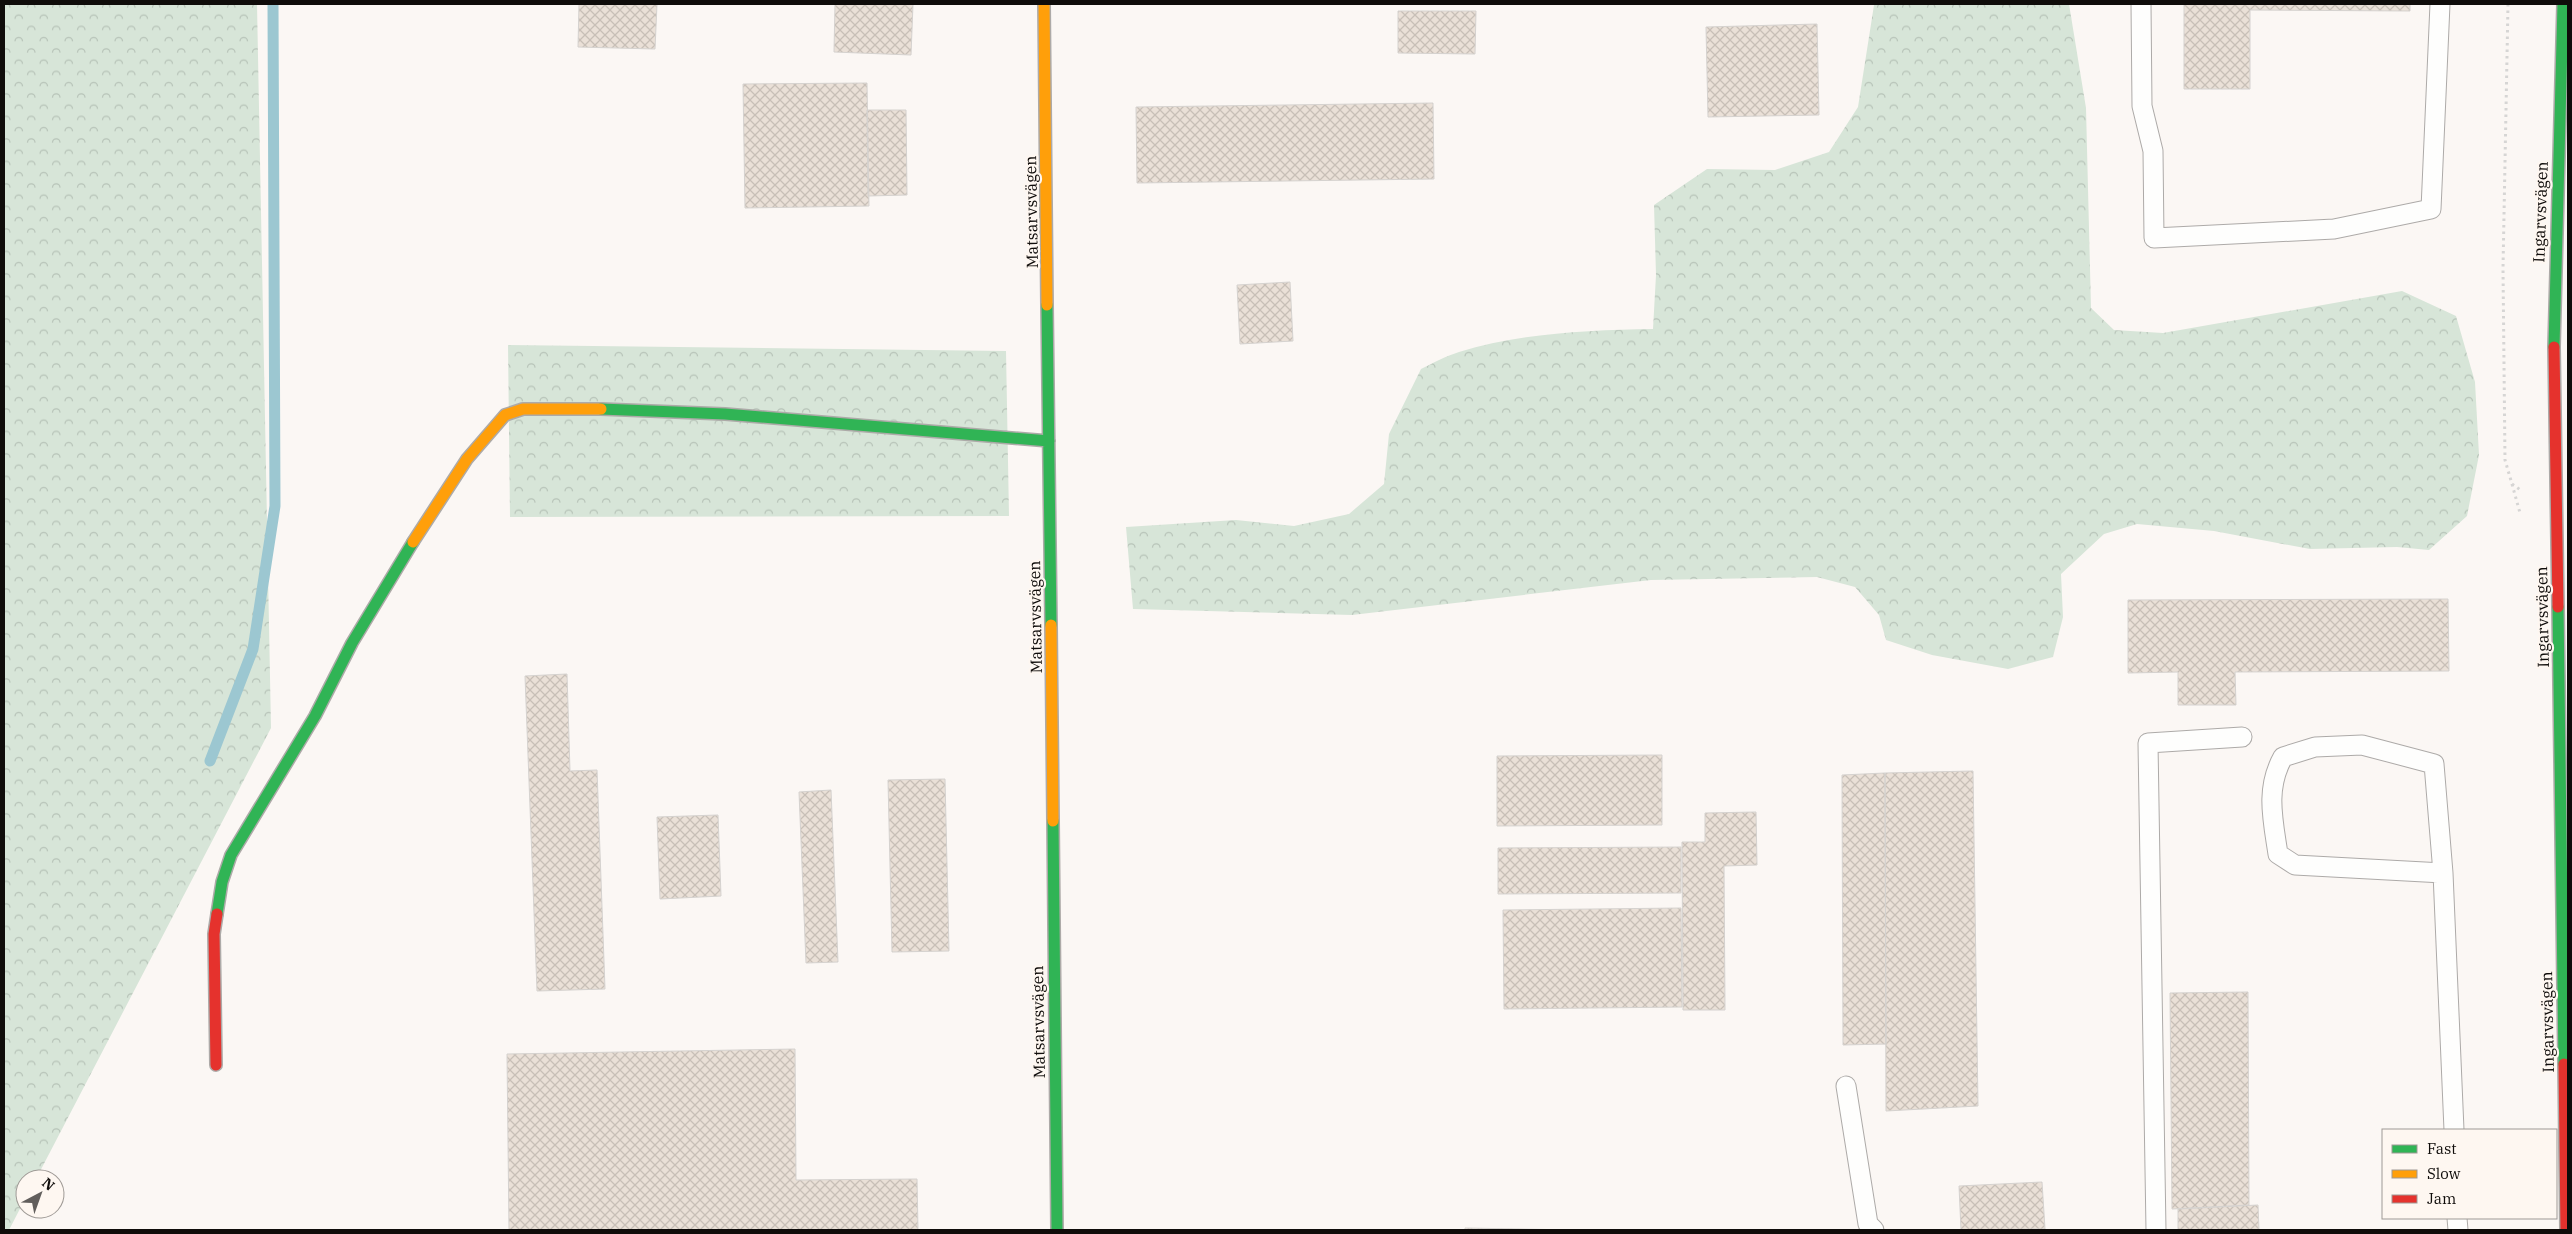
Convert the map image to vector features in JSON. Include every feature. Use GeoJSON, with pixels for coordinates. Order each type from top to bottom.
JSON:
{"type":"FeatureCollection","features":[{"type":"Feature","properties":{"kind":"street","name":"Matsarvsvägen"},"geometry":{"type":"LineString","coordinates":[[1044,4],[1057,1230]]}},
{"type":"Feature","properties":{"kind":"street","name":"Ingarvsvägen"},"geometry":{"type":"LineString","coordinates":[[2563,4],[2554,324],[2566,1230]]}},
{"type":"Feature","properties":{"kind":"street"},"geometry":{"type":"LineString","coordinates":[[216,1065],[214,934],[222,882],[231,855],[316,716],[352,643],[410,547],[467,459],[504,415],[523,409],[589,408],[715,413],[1050,441]]}},
{"type":"Feature","properties":{"kind":"lane"},"geometry":{"type":"LineString","coordinates":[[2141,4],[2142,106],[2152,151],[2154,238],[2334,229],[2431,209],[2440,4]]}},
{"type":"Feature","properties":{"kind":"lane"},"geometry":{"type":"LineString","coordinates":[[2156,1230],[2148,743],[2242,737]]}},
{"type":"Feature","properties":{"kind":"lane"},"geometry":{"type":"LineString","coordinates":[[2443,873],[2295,865],[2278,854],[2270,803],[2274,772],[2283,757],[2315,747],[2362,744],[2434,764],[2443,873],[2454,1129]]}},
{"type":"Feature","properties":{"kind":"lane"},"geometry":{"type":"LineString","coordinates":[[1846,1086],[1868,1224],[1874,1230]]}},
{"type":"Feature","properties":{"kind":"path"},"geometry":{"type":"LineString","coordinates":[[2508,4],[2503,268],[2505,460],[2512,484],[2557,517]]}},
{"type":"Feature","properties":{"kind":"green space"},"geometry":{"type":"Polygon","coordinates":[[[4,4],[257,4],[271,728],[41,1169],[15,1169],[15,1218],[9,1230],[4,1230],[4,4]]]}},
{"type":"Feature","properties":{"kind":"green space"},"geometry":{"type":"Polygon","coordinates":[[[2069,4],[2086,108],[2091,308],[2114,330],[2163,333],[2402,291],[2456,316],[2475,382],[2479,455],[2467,516],[2429,550],[2397,547],[2310,549],[2214,531],[2137,524],[2104,534],[2061,574],[2063,617],[2053,657],[2008,669],[1932,655],[1886,640],[1879,615],[1855,587],[1817,577],[1651,580],[1352,615],[1133,609],[1126,527],[1236,520],[1294,526],[1349,514],[1384,484],[1389,434],[1421,369],[1459,352],[1506,341],[1604,330],[1653,329],[1656,275],[1654,205],[1707,169],[1775,170],[1829,152],[1858,107],[1874,5],[2069,4]]]}},
{"type":"Feature","properties":{"kind":"green space"},"geometry":{"type":"Polygon","coordinates":[[[508,345],[1006,351],[1009,516],[510,517],[508,345]]]}},
{"type":"Feature","properties":{"kind":"building"},"geometry":{"type":"Polygon","coordinates":[[[579,4],[657,4],[655,49],[578,47],[579,4]]]}},
{"type":"Feature","properties":{"kind":"building"},"geometry":{"type":"Polygon","coordinates":[[[835,4],[913,4],[911,55],[834,52],[835,4]]]}},
{"type":"Feature","properties":{"kind":"building"},"geometry":{"type":"Polygon","coordinates":[[[2184,4],[2410,4],[2410,11],[2250,10],[2250,89],[2184,89],[2184,4]]]}},
{"type":"Feature","properties":{"kind":"building"},"geometry":{"type":"Polygon","coordinates":[[[1398,11],[1476,11],[1475,54],[1398,53],[1398,11]]]}},
{"type":"Feature","properties":{"kind":"building"},"geometry":{"type":"Polygon","coordinates":[[[1817,24],[1819,115],[1708,117],[1706,27],[1817,24]]]}},
{"type":"Feature","properties":{"kind":"building"},"geometry":{"type":"Polygon","coordinates":[[[867,83],[869,206],[745,208],[743,84],[867,83]]]}},
{"type":"Feature","properties":{"kind":"building"},"geometry":{"type":"Polygon","coordinates":[[[1433,103],[1434,179],[1137,183],[1136,107],[1433,103]]]}},
{"type":"Feature","properties":{"kind":"building"},"geometry":{"type":"Polygon","coordinates":[[[867,110],[906,110],[907,195],[868,196],[867,110]]]}},
{"type":"Feature","properties":{"kind":"building"},"geometry":{"type":"Polygon","coordinates":[[[1290,282],[1293,341],[1240,344],[1237,285],[1290,282]]]}},
{"type":"Feature","properties":{"kind":"building"},"geometry":{"type":"Polygon","coordinates":[[[2448,599],[2449,671],[2235,672],[2236,705],[2178,705],[2178,672],[2128,673],[2128,600],[2448,599]]]}},
{"type":"Feature","properties":{"kind":"building"},"geometry":{"type":"Polygon","coordinates":[[[567,674],[570,771],[597,770],[605,989],[537,991],[525,676],[567,674]]]}},
{"type":"Feature","properties":{"kind":"building"},"geometry":{"type":"Polygon","coordinates":[[[1662,755],[1662,825],[1497,826],[1497,756],[1662,755]]]}},
{"type":"Feature","properties":{"kind":"building"},"geometry":{"type":"Polygon","coordinates":[[[1973,771],[1978,1106],[1886,1111],[1885,773],[1973,771]]]}},
{"type":"Feature","properties":{"kind":"building"},"geometry":{"type":"Polygon","coordinates":[[[1885,773],[1886,1044],[1843,1045],[1842,775],[1885,773]]]}},
{"type":"Feature","properties":{"kind":"building"},"geometry":{"type":"Polygon","coordinates":[[[945,779],[949,951],[892,952],[888,780],[945,779]]]}},
{"type":"Feature","properties":{"kind":"building"},"geometry":{"type":"Polygon","coordinates":[[[831,790],[838,962],[806,963],[799,792],[831,790]]]}},
{"type":"Feature","properties":{"kind":"building"},"geometry":{"type":"Polygon","coordinates":[[[1756,812],[1757,865],[1724,866],[1725,1010],[1683,1010],[1682,842],[1705,842],[1705,813],[1756,812]]]}},
{"type":"Feature","properties":{"kind":"building"},"geometry":{"type":"Polygon","coordinates":[[[718,815],[721,896],[660,899],[657,817],[718,815]]]}},
{"type":"Feature","properties":{"kind":"building"},"geometry":{"type":"Polygon","coordinates":[[[1681,847],[1681,893],[1498,894],[1498,848],[1681,847]]]}},
{"type":"Feature","properties":{"kind":"building"},"geometry":{"type":"Polygon","coordinates":[[[1681,908],[1682,1007],[1504,1009],[1503,910],[1681,908]]]}},
{"type":"Feature","properties":{"kind":"building"},"geometry":{"type":"Polygon","coordinates":[[[2248,992],[2249,1205],[2172,1209],[2170,993],[2248,992]]]}},
{"type":"Feature","properties":{"kind":"building"},"geometry":{"type":"Polygon","coordinates":[[[795,1049],[796,1180],[917,1179],[918,1230],[509,1230],[507,1054],[795,1049]]]}},
{"type":"Feature","properties":{"kind":"building"},"geometry":{"type":"Polygon","coordinates":[[[2042,1182],[2045,1229],[1961,1230],[1959,1186],[2042,1182]]]}},
{"type":"Feature","properties":{"kind":"building"},"geometry":{"type":"Polygon","coordinates":[[[2258,1205],[2259,1230],[2178,1230],[2178,1209],[2258,1205]]]}},
{"type":"Feature","properties":{"kind":"building"},"geometry":{"type":"Polygon","coordinates":[[[1465,1228],[1574,1230],[1465,1230],[1465,1228]]]}},
{"type":"Feature","properties":{"kind":"waterway"},"geometry":{"type":"LineString","coordinates":[[210,761],[253,649],[275,506],[273,4]]}},
{"type":"Feature","properties":{"kind":"traffic: fast"},"geometry":{"type":"LineString","coordinates":[[2554,347],[2563,4]]}},
{"type":"Feature","properties":{"kind":"traffic: fast"},"geometry":{"type":"LineString","coordinates":[[1047,305],[1051,625]]}},
{"type":"Feature","properties":{"kind":"traffic: fast"},"geometry":{"type":"LineString","coordinates":[[601,409],[725,414],[1049,441]]}},
{"type":"Feature","properties":{"kind":"traffic: fast"},"geometry":{"type":"LineString","coordinates":[[217,914],[222,882],[231,855],[315,716],[352,643],[413,542]]}},
{"type":"Feature","properties":{"kind":"traffic: fast"},"geometry":{"type":"LineString","coordinates":[[2558,607],[2564,1064]]}},
{"type":"Feature","properties":{"kind":"traffic: fast"},"geometry":{"type":"LineString","coordinates":[[1053,821],[1057,1230]]}},
{"type":"Feature","properties":{"kind":"traffic: slow"},"geometry":{"type":"LineString","coordinates":[[1044,4],[1047,305]]}},
{"type":"Feature","properties":{"kind":"traffic: slow"},"geometry":{"type":"LineString","coordinates":[[413,542],[467,459],[505,415],[523,409],[601,409]]}},
{"type":"Feature","properties":{"kind":"traffic: slow"},"geometry":{"type":"LineString","coordinates":[[1051,625],[1053,821]]}},
{"type":"Feature","properties":{"kind":"traffic: jam"},"geometry":{"type":"LineString","coordinates":[[2554,347],[2558,607]]}},
{"type":"Feature","properties":{"kind":"traffic: jam"},"geometry":{"type":"LineString","coordinates":[[216,1065],[214,934],[217,914]]}},
{"type":"Feature","properties":{"kind":"traffic: jam"},"geometry":{"type":"LineString","coordinates":[[2564,1064],[2566,1230]]}}]}
